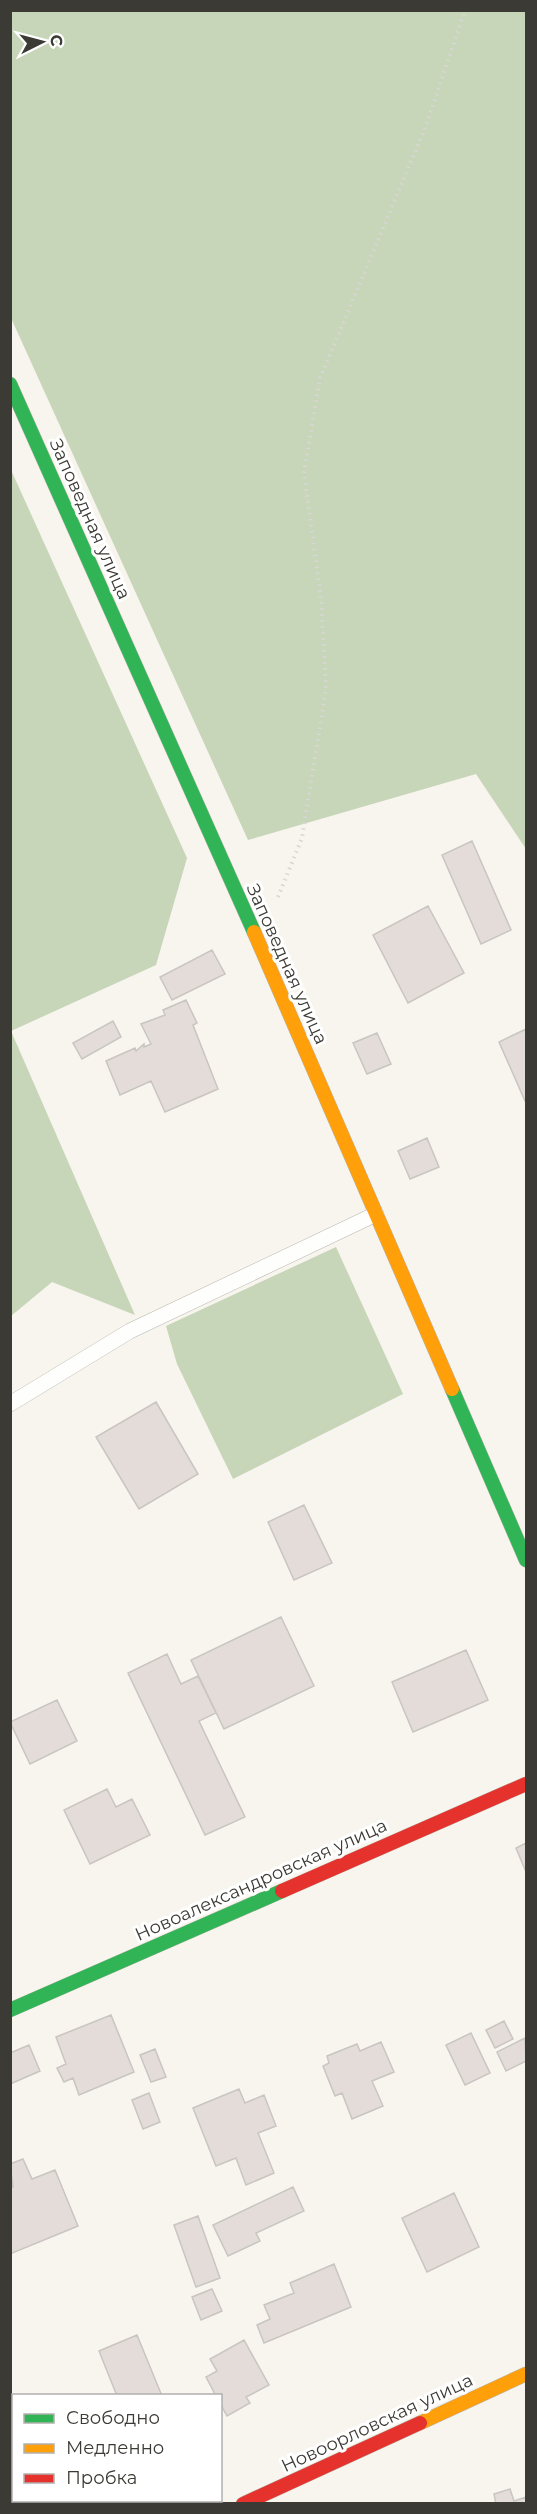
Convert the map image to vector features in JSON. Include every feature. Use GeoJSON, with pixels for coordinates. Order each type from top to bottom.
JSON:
{"type":"FeatureCollection","features":[{"type":"Feature","properties":{"kind":"street","name":"Заповедная улица"},"geometry":{"type":"LineString","coordinates":[[10,384],[526,1560]]}},
{"type":"Feature","properties":{"kind":"street","name":"Новоалександровская улица"},"geometry":{"type":"LineString","coordinates":[[10,2010],[526,1784]]}},
{"type":"Feature","properties":{"kind":"street","name":"Новоорловская улица"},"geometry":{"type":"LineString","coordinates":[[243,2504],[526,2374]]}},
{"type":"Feature","properties":{"kind":"lane"},"geometry":{"type":"LineString","coordinates":[[10,1404],[130,1331],[376,1214]]}},
{"type":"Feature","properties":{"kind":"path"},"geometry":{"type":"LineString","coordinates":[[276,901],[302,838],[326,689],[321,598],[304,474],[320,378],[426,126],[465,10]]}},
{"type":"Feature","properties":{"kind":"green space"},"geometry":{"type":"Polygon","coordinates":[[[10,11],[526,11],[526,849],[476,774],[248,840],[11,318],[10,11]]]}},
{"type":"Feature","properties":{"kind":"green space"},"geometry":{"type":"Polygon","coordinates":[[[11,470],[187,858],[156,965],[11,1031],[11,470]]]}},
{"type":"Feature","properties":{"kind":"green space"},"geometry":{"type":"Polygon","coordinates":[[[11,1031],[135,1315],[52,1282],[11,1316],[11,1031]]]}},
{"type":"Feature","properties":{"kind":"green space"},"geometry":{"type":"Polygon","coordinates":[[[336,1247],[403,1394],[233,1479],[177,1364],[166,1326],[336,1247]]]}},
{"type":"Feature","properties":{"kind":"building"},"geometry":{"type":"Polygon","coordinates":[[[472,841],[511,930],[481,944],[442,855],[472,841]]]}},
{"type":"Feature","properties":{"kind":"building"},"geometry":{"type":"Polygon","coordinates":[[[428,906],[464,973],[408,1003],[373,935],[428,906]]]}},
{"type":"Feature","properties":{"kind":"building"},"geometry":{"type":"Polygon","coordinates":[[[212,950],[225,974],[172,1000],[160,977],[212,950]]]}},
{"type":"Feature","properties":{"kind":"building"},"geometry":{"type":"Polygon","coordinates":[[[186,1000],[197,1023],[193,1025],[218,1089],[165,1112],[151,1081],[120,1095],[106,1061],[135,1048],[136,1051],[144,1044],[144,1047],[151,1044],[141,1024],[165,1015],[163,1010],[186,1000]]]}},
{"type":"Feature","properties":{"kind":"building"},"geometry":{"type":"Polygon","coordinates":[[[113,1021],[121,1037],[82,1059],[73,1043],[113,1021]]]}},
{"type":"Feature","properties":{"kind":"building"},"geometry":{"type":"Polygon","coordinates":[[[526,1029],[526,1101],[525,1101],[499,1042],[526,1029]]]}},
{"type":"Feature","properties":{"kind":"building"},"geometry":{"type":"Polygon","coordinates":[[[377,1033],[391,1064],[367,1074],[353,1043],[377,1033]]]}},
{"type":"Feature","properties":{"kind":"building"},"geometry":{"type":"Polygon","coordinates":[[[427,1138],[439,1167],[410,1179],[398,1151],[427,1138]]]}},
{"type":"Feature","properties":{"kind":"building"},"geometry":{"type":"Polygon","coordinates":[[[156,1402],[198,1474],[139,1509],[96,1437],[156,1402]]]}},
{"type":"Feature","properties":{"kind":"building"},"geometry":{"type":"Polygon","coordinates":[[[304,1505],[332,1563],[294,1580],[268,1522],[304,1505]]]}},
{"type":"Feature","properties":{"kind":"building"},"geometry":{"type":"Polygon","coordinates":[[[281,1617],[314,1686],[224,1729],[191,1660],[281,1617]]]}},
{"type":"Feature","properties":{"kind":"building"},"geometry":{"type":"Polygon","coordinates":[[[466,1650],[488,1700],[413,1732],[392,1682],[466,1650]]]}},
{"type":"Feature","properties":{"kind":"building"},"geometry":{"type":"Polygon","coordinates":[[[167,1654],[181,1684],[198,1676],[216,1713],[199,1721],[245,1817],[205,1835],[128,1673],[167,1654]]]}},
{"type":"Feature","properties":{"kind":"building"},"geometry":{"type":"Polygon","coordinates":[[[57,1700],[77,1741],[30,1764],[10,1722],[57,1700]]]}},
{"type":"Feature","properties":{"kind":"building"},"geometry":{"type":"Polygon","coordinates":[[[107,1789],[116,1807],[132,1799],[150,1835],[90,1864],[64,1810],[107,1789]]]}},
{"type":"Feature","properties":{"kind":"building"},"geometry":{"type":"Polygon","coordinates":[[[526,1843],[526,1872],[516,1848],[526,1843]]]}},
{"type":"Feature","properties":{"kind":"building"},"geometry":{"type":"Polygon","coordinates":[[[111,2015],[134,2072],[79,2095],[73,2078],[64,2082],[57,2068],[66,2064],[56,2037],[111,2015]]]}},
{"type":"Feature","properties":{"kind":"building"},"geometry":{"type":"Polygon","coordinates":[[[504,2021],[513,2039],[495,2048],[486,2030],[504,2021]]]}},
{"type":"Feature","properties":{"kind":"building"},"geometry":{"type":"Polygon","coordinates":[[[471,2033],[490,2073],[465,2085],[446,2045],[471,2033]]]}},
{"type":"Feature","properties":{"kind":"building"},"geometry":{"type":"Polygon","coordinates":[[[525,2038],[526,2061],[506,2071],[497,2052],[525,2038]]]}},
{"type":"Feature","properties":{"kind":"building"},"geometry":{"type":"Polygon","coordinates":[[[381,2042],[394,2072],[372,2081],[383,2106],[352,2119],[342,2093],[335,2096],[323,2066],[329,2063],[327,2056],[357,2044],[360,2051],[381,2042]]]}},
{"type":"Feature","properties":{"kind":"building"},"geometry":{"type":"Polygon","coordinates":[[[29,2045],[40,2071],[10,2084],[10,2053],[29,2045]]]}},
{"type":"Feature","properties":{"kind":"building"},"geometry":{"type":"Polygon","coordinates":[[[155,2049],[166,2077],[151,2082],[140,2055],[155,2049]]]}},
{"type":"Feature","properties":{"kind":"building"},"geometry":{"type":"Polygon","coordinates":[[[239,2089],[245,2103],[264,2095],[276,2126],[258,2133],[274,2173],[246,2185],[236,2158],[216,2166],[193,2108],[239,2089]]]}},
{"type":"Feature","properties":{"kind":"building"},"geometry":{"type":"Polygon","coordinates":[[[149,2093],[160,2122],[143,2129],[132,2100],[149,2093]]]}},
{"type":"Feature","properties":{"kind":"building"},"geometry":{"type":"Polygon","coordinates":[[[23,2159],[32,2179],[55,2170],[78,2226],[10,2254],[10,2188],[13,2187],[10,2164],[23,2159]]]}},
{"type":"Feature","properties":{"kind":"building"},"geometry":{"type":"Polygon","coordinates":[[[293,2187],[304,2211],[256,2233],[260,2241],[228,2256],[213,2225],[293,2187]]]}},
{"type":"Feature","properties":{"kind":"building"},"geometry":{"type":"Polygon","coordinates":[[[454,2193],[479,2247],[427,2272],[402,2218],[454,2193]]]}},
{"type":"Feature","properties":{"kind":"building"},"geometry":{"type":"Polygon","coordinates":[[[198,2216],[220,2278],[196,2287],[174,2225],[198,2216]]]}},
{"type":"Feature","properties":{"kind":"building"},"geometry":{"type":"Polygon","coordinates":[[[334,2264],[351,2307],[264,2343],[257,2325],[270,2319],[264,2305],[294,2293],[290,2283],[334,2264]]]}},
{"type":"Feature","properties":{"kind":"building"},"geometry":{"type":"Polygon","coordinates":[[[212,2289],[222,2311],[201,2320],[192,2297],[212,2289]]]}},
{"type":"Feature","properties":{"kind":"building"},"geometry":{"type":"Polygon","coordinates":[[[137,2335],[161,2394],[116,2394],[99,2351],[137,2335]]]}},
{"type":"Feature","properties":{"kind":"building"},"geometry":{"type":"Polygon","coordinates":[[[244,2340],[269,2385],[246,2397],[250,2403],[227,2416],[222,2407],[222,2394],[215,2394],[206,2377],[217,2371],[210,2359],[244,2340]]]}},
{"type":"Feature","properties":{"kind":"building"},"geometry":{"type":"Polygon","coordinates":[[[510,2489],[514,2501],[526,2497],[526,2504],[496,2504],[494,2494],[510,2489]]]}},
{"type":"Feature","properties":{"kind":"traffic: fast"},"geometry":{"type":"LineString","coordinates":[[10,384],[254,932]]}},
{"type":"Feature","properties":{"kind":"traffic: fast"},"geometry":{"type":"LineString","coordinates":[[452,1389],[526,1560]]}},
{"type":"Feature","properties":{"kind":"traffic: fast"},"geometry":{"type":"LineString","coordinates":[[10,2010],[282,1891]]}},
{"type":"Feature","properties":{"kind":"traffic: slow"},"geometry":{"type":"LineString","coordinates":[[254,932],[452,1389]]}},
{"type":"Feature","properties":{"kind":"traffic: slow"},"geometry":{"type":"LineString","coordinates":[[420,2423],[526,2374]]}},
{"type":"Feature","properties":{"kind":"traffic: jam"},"geometry":{"type":"LineString","coordinates":[[282,1891],[526,1784]]}},
{"type":"Feature","properties":{"kind":"traffic: jam"},"geometry":{"type":"LineString","coordinates":[[243,2504],[420,2423]]}}]}
